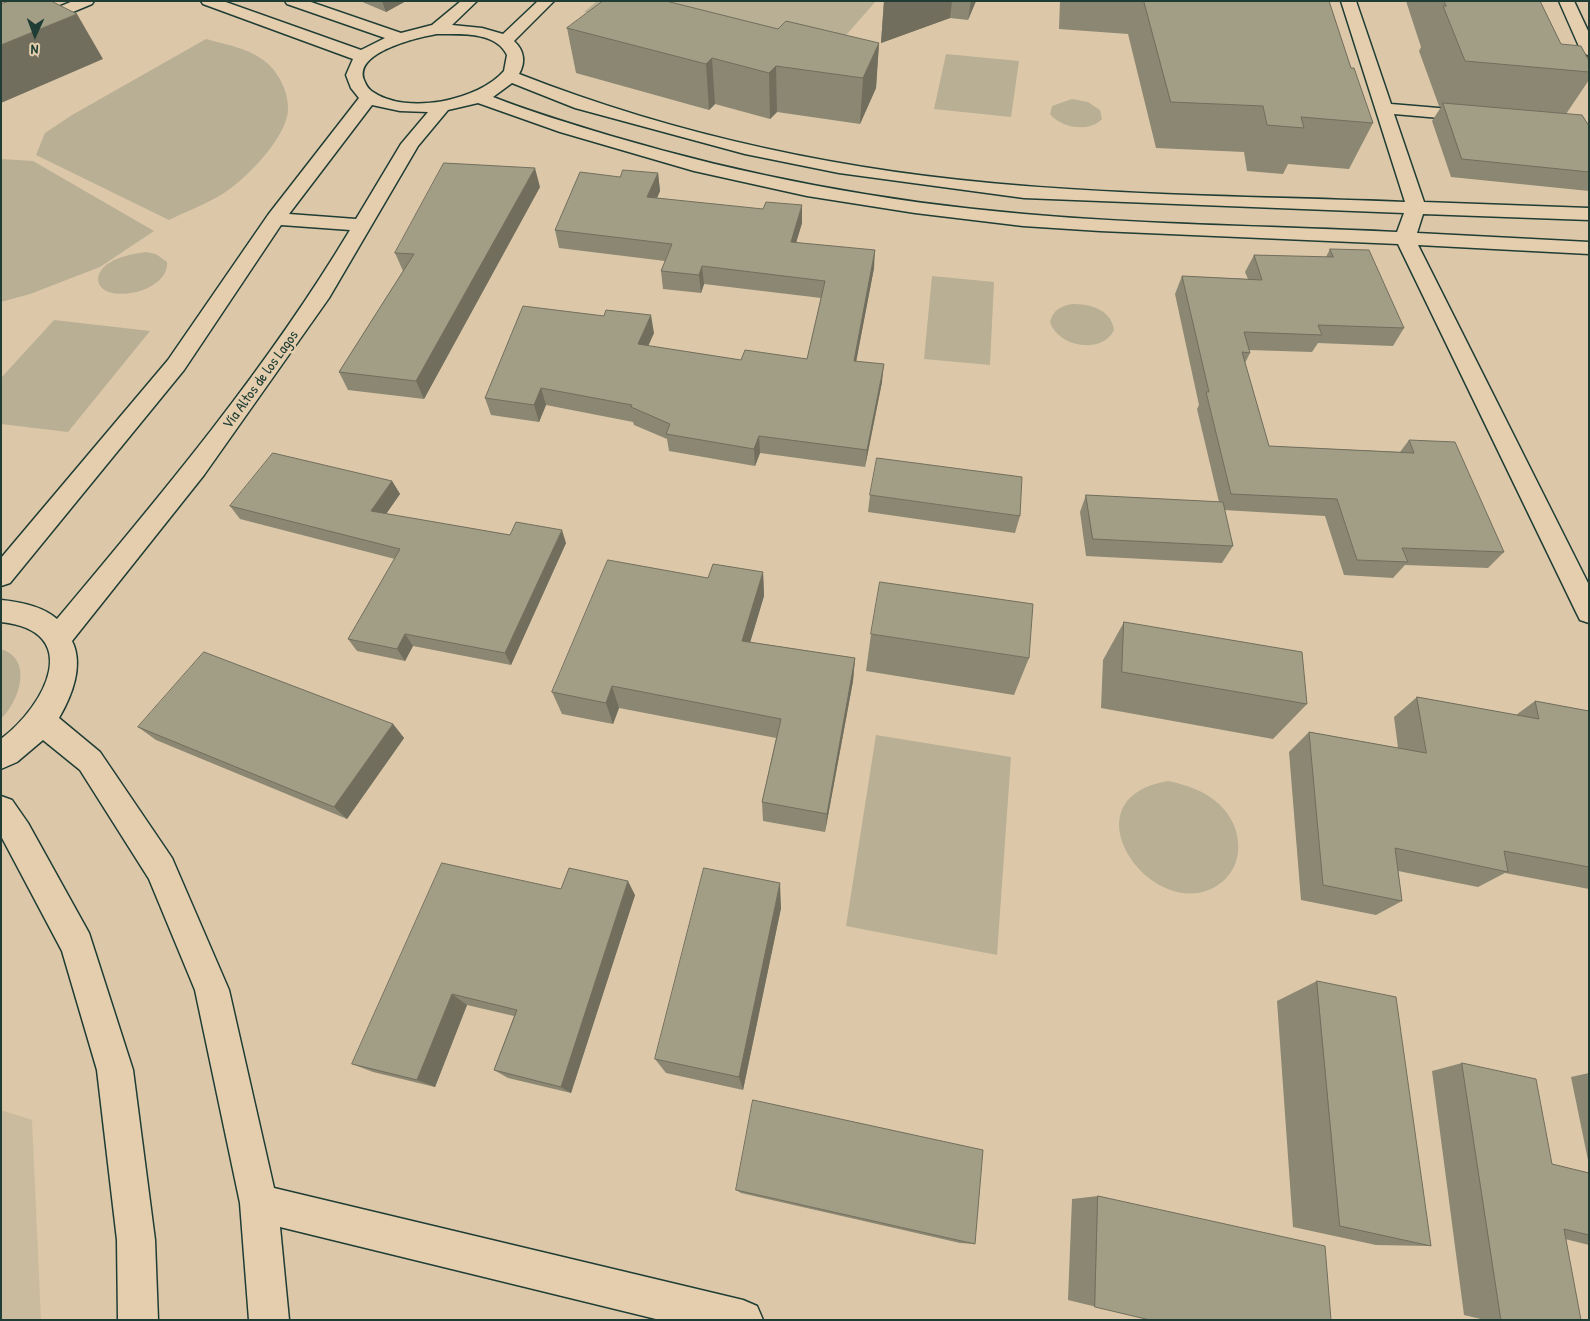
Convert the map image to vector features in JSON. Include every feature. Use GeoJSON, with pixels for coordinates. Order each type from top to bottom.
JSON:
{"type":"FeatureCollection","features":[{"type":"Feature","properties":{"kind":"street"},"geometry":{"type":"LineString","coordinates":[[1,37],[87,1]]}},
{"type":"Feature","properties":{"kind":"street"},"geometry":{"type":"LineString","coordinates":[[208,1],[364,57]]}},
{"type":"Feature","properties":{"kind":"street"},"geometry":{"type":"LineString","coordinates":[[292,1],[398,37]]}},
{"type":"Feature","properties":{"kind":"street"},"geometry":{"type":"LineString","coordinates":[[437,29],[470,1]]}},
{"type":"Feature","properties":{"kind":"street"},"geometry":{"type":"LineString","coordinates":[[504,41],[547,1]]}},
{"type":"Feature","properties":{"kind":"street"},"geometry":{"type":"LineString","coordinates":[[1348,1],[1416,206],[1405,238],[1589,612]]}},
{"type":"Feature","properties":{"kind":"street"},"geometry":{"type":"LineString","coordinates":[[1566,1],[1589,51]]}},
{"type":"Feature","properties":{"kind":"street"},"geometry":{"type":"LineString","coordinates":[[437,29],[463,29],[479,32],[504,41],[514,51],[516,63],[510,76],[497,87],[478,97],[442,106],[414,108],[388,104],[369,97],[359,88],[355,78],[357,67],[364,57],[379,46],[398,37],[437,29]]}},
{"type":"Feature","properties":{"kind":"street"},"geometry":{"type":"LineString","coordinates":[[510,76],[581,104],[751,150],[839,168],[934,181],[1024,192],[1110,197],[1416,206],[1589,214]]}},
{"type":"Feature","properties":{"kind":"street"},"geometry":{"type":"LineString","coordinates":[[1,576],[176,365],[275,219],[369,97]]}},
{"type":"Feature","properties":{"kind":"street"},"geometry":{"type":"LineString","coordinates":[[478,97],[636,150],[702,168],[797,188],[936,211],[1098,225],[1589,248]]}},
{"type":"Feature","properties":{"kind":"street","name":"Vía Altos de los Lagos"},"geometry":{"type":"LineString","coordinates":[[58,638],[196,470],[322,294],[410,144],[442,106]]}},
{"type":"Feature","properties":{"kind":"street"},"geometry":{"type":"LineString","coordinates":[[1382,108],[1487,118]]}},
{"type":"Feature","properties":{"kind":"street"},"geometry":{"type":"LineString","coordinates":[[275,219],[362,225]]}},
{"type":"Feature","properties":{"kind":"street"},"geometry":{"type":"LineString","coordinates":[[1,612],[24,614],[44,623],[58,638],[65,662],[59,690],[41,721],[12,750],[1,756]]}},
{"type":"Feature","properties":{"kind":"street"},"geometry":{"type":"LineString","coordinates":[[41,721],[90,761],[161,868],[212,990],[259,1203],[269,1320]]}},
{"type":"Feature","properties":{"kind":"street"},"geometry":{"type":"LineString","coordinates":[[1,810],[17,833],[77,945],[115,1070],[136,1240],[138,1320]]}},
{"type":"Feature","properties":{"kind":"street"},"geometry":{"type":"LineString","coordinates":[[259,1203],[743,1320]]}},
{"type":"Feature","properties":{"kind":"shaded area"},"geometry":{"type":"Polygon","coordinates":[[[597,1],[876,1],[820,65],[584,12],[597,1]]]}},
{"type":"Feature","properties":{"kind":"shaded area"},"geometry":{"type":"Polygon","coordinates":[[[206,39],[246,50],[267,63],[275,72],[287,97],[288,110],[281,132],[254,168],[233,187],[204,204],[169,220],[36,155],[45,133],[72,115],[206,39]]]}},
{"type":"Feature","properties":{"kind":"shaded area"},"geometry":{"type":"Polygon","coordinates":[[[946,54],[1019,61],[1011,117],[934,109],[946,54]]]}},
{"type":"Feature","properties":{"kind":"shaded area"},"geometry":{"type":"Polygon","coordinates":[[[1072,99],[1088,102],[1100,110],[1102,119],[1090,126],[1075,127],[1061,123],[1050,114],[1052,106],[1072,99]]]}},
{"type":"Feature","properties":{"kind":"shaded area"},"geometry":{"type":"Polygon","coordinates":[[[1,159],[33,161],[154,231],[100,267],[30,294],[1,302],[1,159]]]}},
{"type":"Feature","properties":{"kind":"shaded area"},"geometry":{"type":"Polygon","coordinates":[[[146,252],[156,254],[167,262],[166,271],[154,285],[124,294],[106,291],[100,286],[98,279],[100,272],[110,262],[125,256],[146,252]]]}},
{"type":"Feature","properties":{"kind":"shaded area"},"geometry":{"type":"Polygon","coordinates":[[[932,276],[994,282],[990,365],[924,359],[932,276]]]}},
{"type":"Feature","properties":{"kind":"shaded area"},"geometry":{"type":"Polygon","coordinates":[[[1072,304],[1086,305],[1099,309],[1109,317],[1114,330],[1108,338],[1100,343],[1080,345],[1062,337],[1055,331],[1050,322],[1053,314],[1058,309],[1072,304]]]}},
{"type":"Feature","properties":{"kind":"shaded area"},"geometry":{"type":"Polygon","coordinates":[[[54,320],[150,331],[68,432],[1,424],[1,378],[54,320]]]}},
{"type":"Feature","properties":{"kind":"shaded area"},"geometry":{"type":"Polygon","coordinates":[[[1,649],[11,654],[17,662],[20,671],[20,681],[18,692],[8,712],[1,719],[1,649]]]}},
{"type":"Feature","properties":{"kind":"shaded area"},"geometry":{"type":"Polygon","coordinates":[[[876,735],[1011,757],[997,955],[846,926],[876,735]]]}},
{"type":"Feature","properties":{"kind":"shaded area"},"geometry":{"type":"Polygon","coordinates":[[[1168,781],[1208,795],[1228,814],[1234,826],[1238,838],[1236,862],[1231,872],[1222,882],[1211,889],[1187,893],[1163,887],[1142,872],[1127,852],[1119,830],[1122,809],[1138,792],[1168,781]]]}},
{"type":"Feature","properties":{"kind":"shaded area"},"geometry":{"type":"Polygon","coordinates":[[[1,1110],[32,1120],[41,1320],[1,1320],[1,1110]]]}},
{"type":"Feature","properties":{"kind":"building"},"geometry":{"type":"Polygon","coordinates":[[[10,1],[51,1],[77,14],[1,45],[1,4],[10,1]]]}},
{"type":"Feature","properties":{"kind":"building"},"geometry":{"type":"Polygon","coordinates":[[[603,1],[666,1],[778,29],[786,21],[879,43],[863,78],[776,66],[769,73],[712,58],[706,64],[567,28],[603,1]]]}},
{"type":"Feature","properties":{"kind":"building"},"geometry":{"type":"Polygon","coordinates":[[[1144,1],[1329,1],[1351,68],[1354,68],[1373,123],[1301,117],[1304,128],[1267,125],[1263,106],[1171,102],[1144,1]]]}},
{"type":"Feature","properties":{"kind":"building"},"geometry":{"type":"Polygon","coordinates":[[[1444,1],[1540,1],[1561,44],[1581,46],[1589,61],[1589,72],[1465,61],[1443,6],[1446,6],[1444,1]]]}},
{"type":"Feature","properties":{"kind":"building"},"geometry":{"type":"Polygon","coordinates":[[[1443,103],[1582,115],[1589,126],[1589,172],[1462,159],[1443,103]]]}},
{"type":"Feature","properties":{"kind":"building"},"geometry":{"type":"Polygon","coordinates":[[[444,163],[535,168],[416,381],[339,372],[414,254],[395,253],[444,163]]]}},
{"type":"Feature","properties":{"kind":"building"},"geometry":{"type":"Polygon","coordinates":[[[623,170],[658,173],[647,197],[763,209],[766,202],[802,205],[791,242],[875,250],[854,361],[884,364],[867,450],[759,436],[754,449],[666,434],[670,424],[631,407],[632,405],[541,388],[534,405],[485,398],[523,306],[604,316],[606,310],[651,315],[638,344],[741,360],[745,350],[807,359],[825,281],[702,266],[699,275],[661,271],[672,244],[555,230],[580,172],[620,177],[623,170]]]}},
{"type":"Feature","properties":{"kind":"building"},"geometry":{"type":"Polygon","coordinates":[[[1330,249],[1369,250],[1404,328],[1318,325],[1322,335],[1244,332],[1250,353],[1242,352],[1269,446],[1414,453],[1409,440],[1455,442],[1504,552],[1402,548],[1408,562],[1357,560],[1337,499],[1231,494],[1206,392],[1209,392],[1182,276],[1262,280],[1254,255],[1333,257],[1330,249]]]}},
{"type":"Feature","properties":{"kind":"building"},"geometry":{"type":"Polygon","coordinates":[[[273,453],[392,481],[371,511],[510,535],[516,522],[562,530],[505,653],[405,634],[397,649],[348,639],[400,549],[230,506],[273,453]]]}},
{"type":"Feature","properties":{"kind":"building"},"geometry":{"type":"Polygon","coordinates":[[[877,458],[1022,477],[1020,516],[870,495],[877,458]]]}},
{"type":"Feature","properties":{"kind":"building"},"geometry":{"type":"Polygon","coordinates":[[[1086,495],[1223,502],[1233,546],[1093,539],[1086,495]]]}},
{"type":"Feature","properties":{"kind":"building"},"geometry":{"type":"Polygon","coordinates":[[[608,560],[708,578],[713,564],[763,572],[742,641],[855,658],[827,814],[762,802],[781,719],[612,686],[606,703],[552,692],[608,560]]]}},
{"type":"Feature","properties":{"kind":"building"},"geometry":{"type":"Polygon","coordinates":[[[880,582],[1033,604],[1029,658],[871,634],[880,582]]]}},
{"type":"Feature","properties":{"kind":"building"},"geometry":{"type":"Polygon","coordinates":[[[1124,622],[1302,652],[1307,704],[1122,672],[1124,622]]]}},
{"type":"Feature","properties":{"kind":"building"},"geometry":{"type":"Polygon","coordinates":[[[204,652],[393,724],[334,807],[138,727],[204,652]]]}},
{"type":"Feature","properties":{"kind":"building"},"geometry":{"type":"Polygon","coordinates":[[[1417,697],[1539,719],[1535,701],[1589,711],[1589,867],[1504,851],[1508,872],[1395,848],[1402,901],[1323,885],[1309,732],[1426,753],[1417,697]]]}},
{"type":"Feature","properties":{"kind":"building"},"geometry":{"type":"Polygon","coordinates":[[[442,863],[561,889],[569,868],[628,881],[561,1087],[494,1070],[517,1010],[452,994],[417,1080],[352,1064],[442,863]]]}},
{"type":"Feature","properties":{"kind":"building"},"geometry":{"type":"Polygon","coordinates":[[[704,868],[780,883],[739,1077],[655,1059],[704,868]]]}},
{"type":"Feature","properties":{"kind":"building"},"geometry":{"type":"Polygon","coordinates":[[[1317,981],[1396,997],[1431,1246],[1340,1226],[1317,981]]]}},
{"type":"Feature","properties":{"kind":"building"},"geometry":{"type":"Polygon","coordinates":[[[1462,1063],[1536,1079],[1552,1164],[1589,1173],[1589,1235],[1564,1229],[1581,1320],[1501,1319],[1462,1063]]]}},
{"type":"Feature","properties":{"kind":"building"},"geometry":{"type":"Polygon","coordinates":[[[753,1100],[983,1150],[975,1244],[736,1190],[753,1100]]]}},
{"type":"Feature","properties":{"kind":"building"},"geometry":{"type":"Polygon","coordinates":[[[1098,1196],[1325,1246],[1331,1320],[1150,1320],[1095,1307],[1098,1196]]]}}]}
